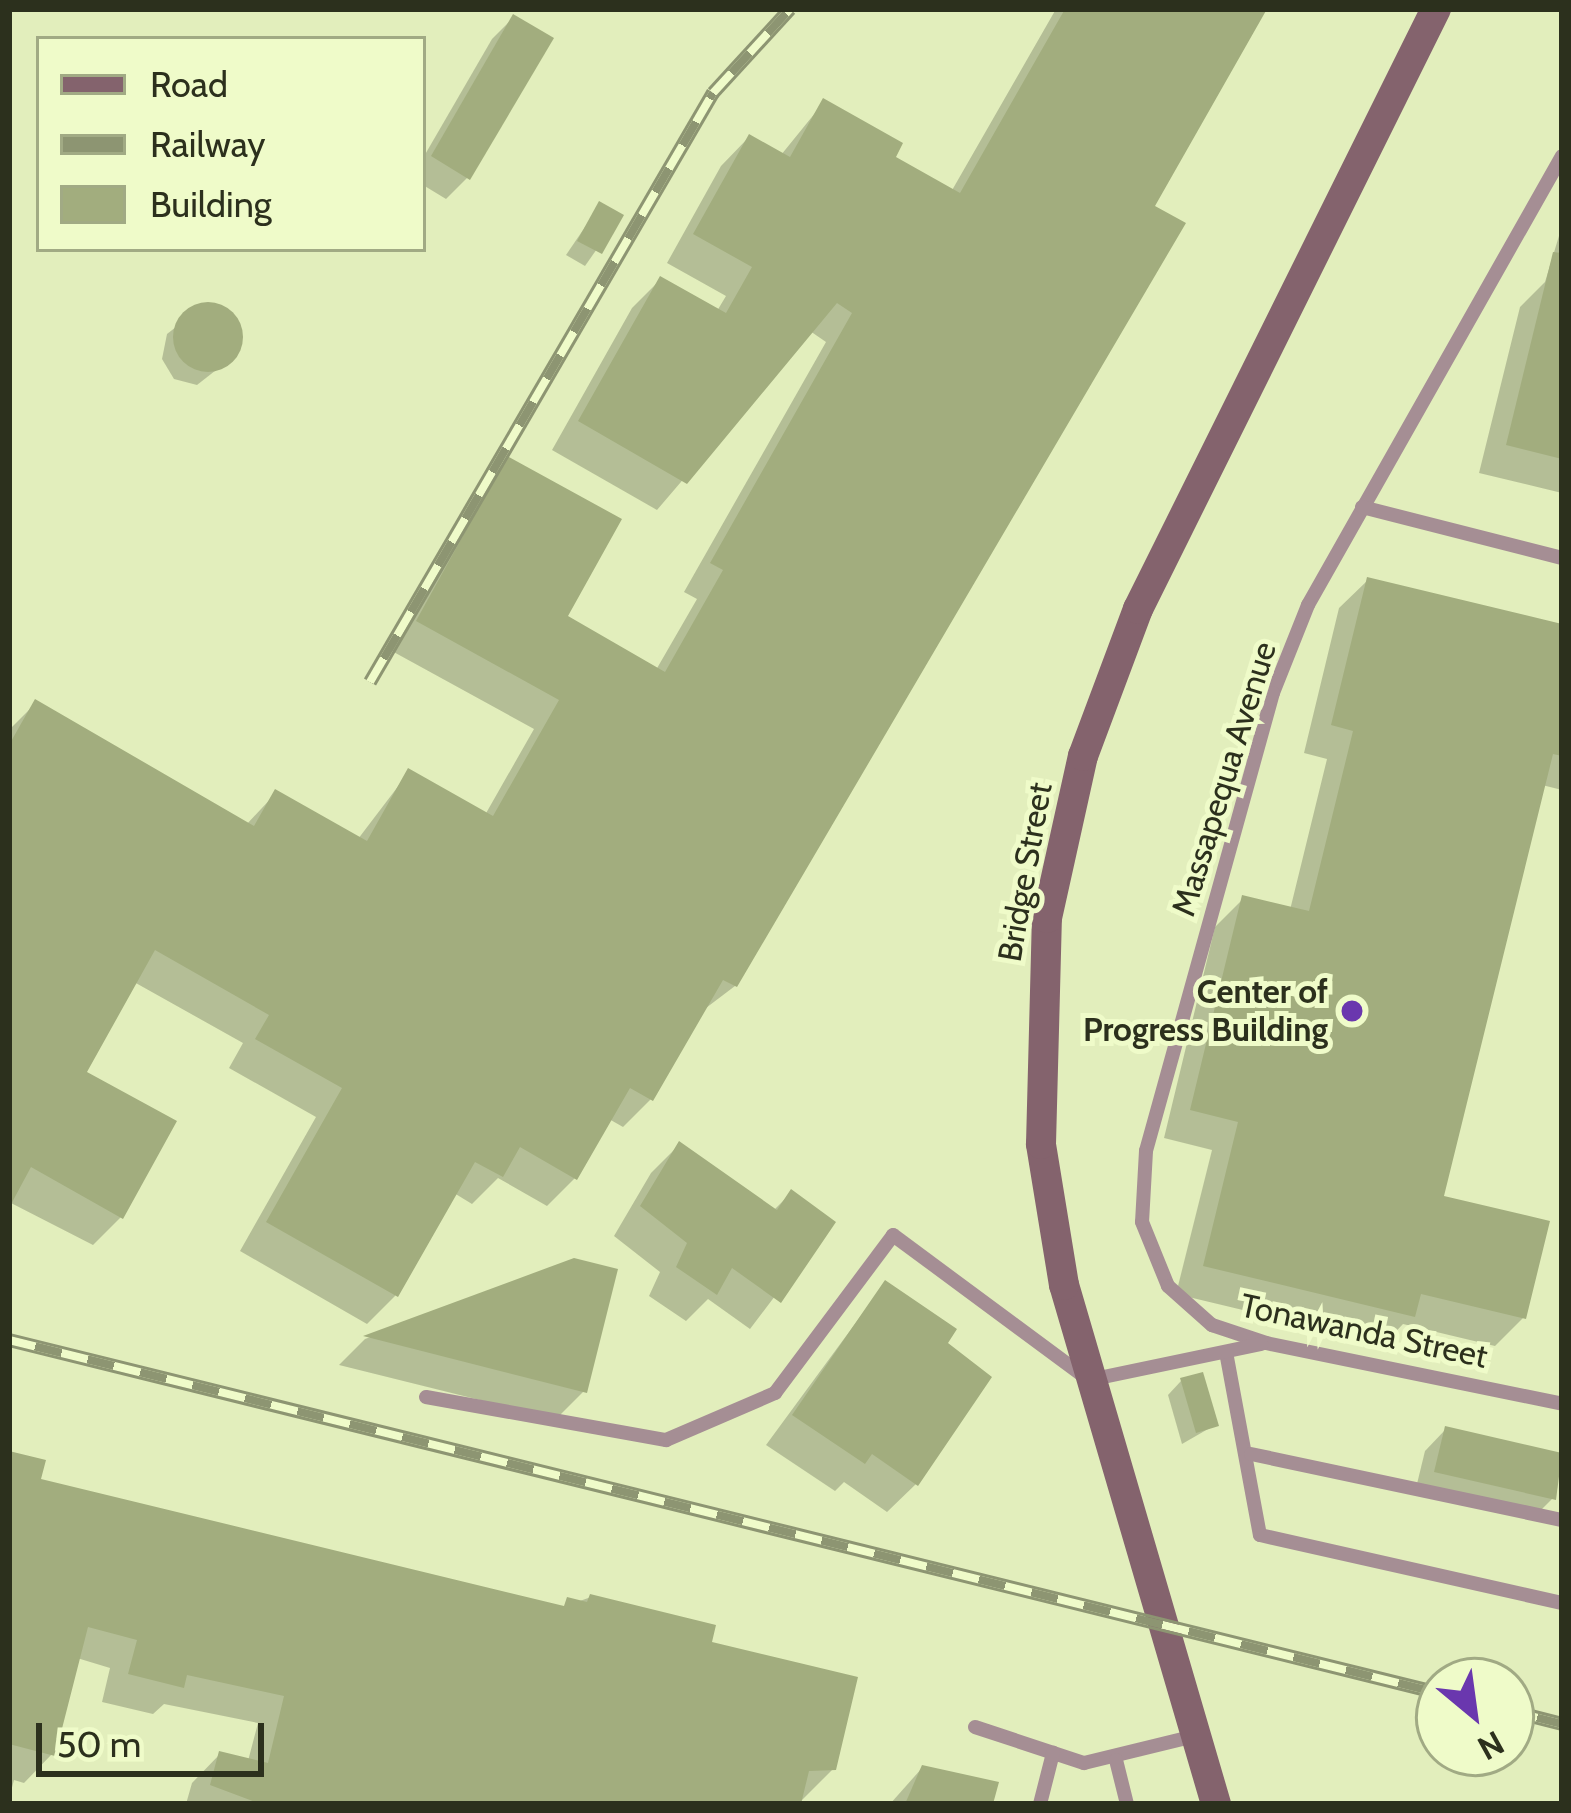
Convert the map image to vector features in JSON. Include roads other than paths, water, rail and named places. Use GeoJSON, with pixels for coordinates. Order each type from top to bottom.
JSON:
{"type":"FeatureCollection","features":[{"type":"Feature","properties":{"kind":"main road","name":"Bridge Street"},"geometry":{"type":"LineString","coordinates":[[1216,1804],[1064,1285],[1041,1121],[1047,918],[1078,776],[1138,608],[1436,9]]}},
{"type":"Feature","properties":{"kind":"lane","name":"Massapequa Avenue"},"geometry":{"type":"LineString","coordinates":[[1168,1286],[1142,1222],[1146,1151],[1274,693],[1308,605],[1562,156]]}},
{"type":"Feature","properties":{"kind":"lane"},"geometry":{"type":"LineString","coordinates":[[1362,507],[1562,558]]}},
{"type":"Feature","properties":{"kind":"lane"},"geometry":{"type":"LineString","coordinates":[[426,1397],[666,1439],[775,1393],[893,1235],[1090,1380],[1266,1343]]}},
{"type":"Feature","properties":{"kind":"lane","name":"Tonawanda Street"},"geometry":{"type":"LineString","coordinates":[[1168,1286],[1188,1311],[1266,1343],[1562,1404]]}},
{"type":"Feature","properties":{"kind":"lane"},"geometry":{"type":"LineString","coordinates":[[1226,1352],[1251,1454],[1260,1535],[1562,1603]]}},
{"type":"Feature","properties":{"kind":"lane"},"geometry":{"type":"LineString","coordinates":[[1251,1454],[1562,1520]]}},
{"type":"Feature","properties":{"kind":"lane"},"geometry":{"type":"LineString","coordinates":[[975,1727],[1084,1763],[1116,1760],[1195,1736]]}},
{"type":"Feature","properties":{"kind":"lane"},"geometry":{"type":"LineString","coordinates":[[1040,1804],[1053,1753]]}},
{"type":"Feature","properties":{"kind":"lane"},"geometry":{"type":"LineString","coordinates":[[1116,1760],[1127,1804]]}},
{"type":"Feature","properties":{"kind":"railway"},"geometry":{"type":"LineString","coordinates":[[370,682],[713,93],[790,9]]}},
{"type":"Feature","properties":{"kind":"railway"},"geometry":{"type":"LineString","coordinates":[[9,1340],[1415,1687]]}},
{"type":"Feature","properties":{"kind":"railway"},"geometry":{"type":"LineString","coordinates":[[1535,1717],[1562,1724]]}},
{"type":"Feature","properties":{"kind":"place","name":"Center of Progress Building"},"geometry":{"type":"Point","coordinates":[1352,1011]}}]}
